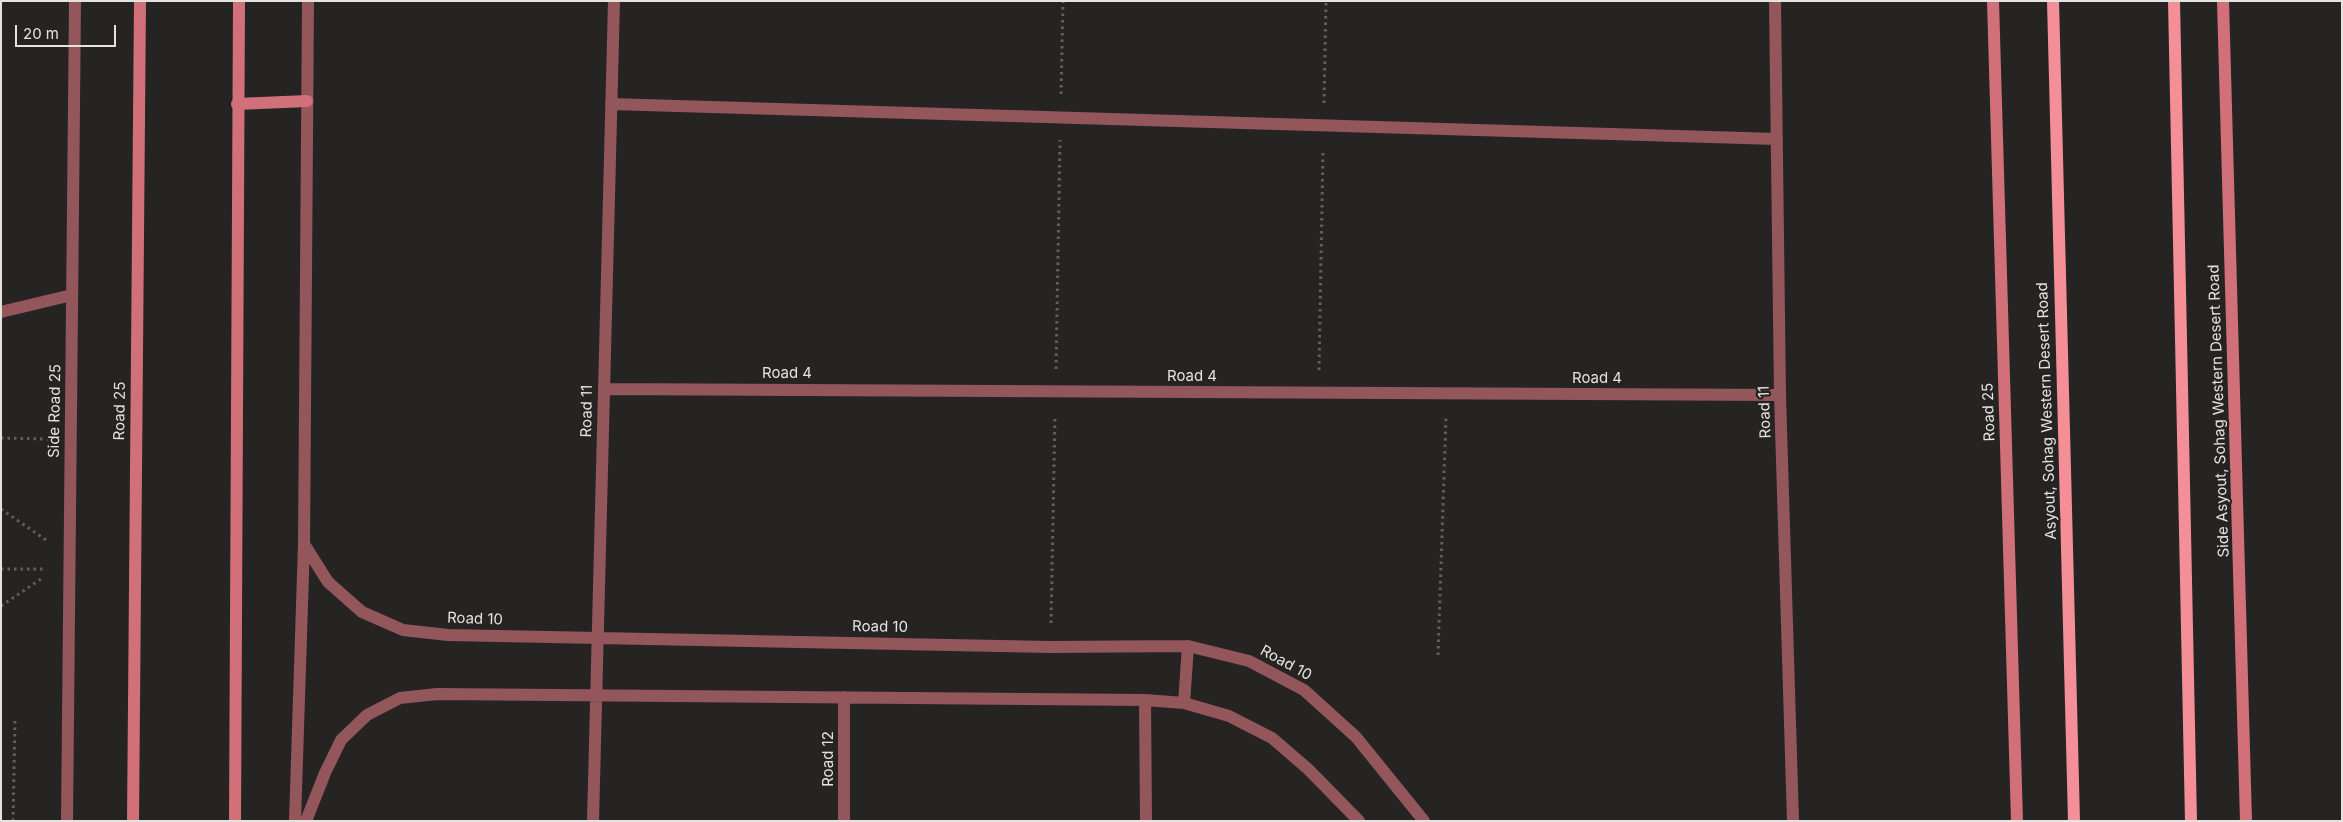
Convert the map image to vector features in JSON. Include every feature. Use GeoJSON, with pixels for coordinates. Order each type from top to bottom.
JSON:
{"type":"FeatureCollection","features":[{"type":"Feature","properties":{"kind":"main road","name":"Asyout, Sohag Western Desert Road"},"geometry":{"type":"LineString","coordinates":[[2053,1],[2074,821]]}},
{"type":"Feature","properties":{"kind":"main road"},"geometry":{"type":"LineString","coordinates":[[2174,1],[2191,821]]}},
{"type":"Feature","properties":{"kind":"street","name":"Side Road 25"},"geometry":{"type":"LineString","coordinates":[[67,821],[75,1]]}},
{"type":"Feature","properties":{"kind":"street","name":"Road 25"},"geometry":{"type":"LineString","coordinates":[[133,821],[140,1]]}},
{"type":"Feature","properties":{"kind":"street"},"geometry":{"type":"LineString","coordinates":[[235,821],[239,1]]}},
{"type":"Feature","properties":{"kind":"street"},"geometry":{"type":"LineString","coordinates":[[295,821],[304,544],[308,1]]}},
{"type":"Feature","properties":{"kind":"street","name":"Road 11"},"geometry":{"type":"LineString","coordinates":[[593,821],[614,1]]}},
{"type":"Feature","properties":{"kind":"street","name":"Road 11"},"geometry":{"type":"LineString","coordinates":[[1775,1],[1780,395],[1793,821]]}},
{"type":"Feature","properties":{"kind":"street","name":"Road 25"},"geometry":{"type":"LineString","coordinates":[[1993,1],[2017,821]]}},
{"type":"Feature","properties":{"kind":"street","name":"Side Asyout, Sohag Western Desert Road"},"geometry":{"type":"LineString","coordinates":[[2223,1],[2246,821]]}},
{"type":"Feature","properties":{"kind":"street"},"geometry":{"type":"LineString","coordinates":[[237,104],[307,101]]}},
{"type":"Feature","properties":{"kind":"street"},"geometry":{"type":"LineString","coordinates":[[611,104],[1777,138]]}},
{"type":"Feature","properties":{"kind":"street"},"geometry":{"type":"LineString","coordinates":[[1,312],[72,295]]}},
{"type":"Feature","properties":{"kind":"street","name":"Road 4"},"geometry":{"type":"LineString","coordinates":[[604,388],[1319,394],[1780,395]]}},
{"type":"Feature","properties":{"kind":"street","name":"Road 10"},"geometry":{"type":"LineString","coordinates":[[304,544],[328,582],[362,612],[403,630],[448,635],[1050,647],[1188,646],[1249,661],[1304,690],[1356,737],[1424,821]]}},
{"type":"Feature","properties":{"kind":"street"},"geometry":{"type":"LineString","coordinates":[[1184,703],[1188,646]]}},
{"type":"Feature","properties":{"kind":"street"},"geometry":{"type":"LineString","coordinates":[[306,821],[341,740],[367,715],[400,698],[437,694],[1145,700],[1184,703],[1229,716],[1272,738],[1308,769],[1359,821]]}},
{"type":"Feature","properties":{"kind":"street","name":"Road 12"},"geometry":{"type":"LineString","coordinates":[[844,697],[844,821]]}},
{"type":"Feature","properties":{"kind":"street"},"geometry":{"type":"LineString","coordinates":[[1145,700],[1146,821]]}},
{"type":"Feature","properties":{"kind":"path"},"geometry":{"type":"LineString","coordinates":[[1050,647],[1063,1]]}},
{"type":"Feature","properties":{"kind":"path"},"geometry":{"type":"LineString","coordinates":[[1319,394],[1326,1]]}},
{"type":"Feature","properties":{"kind":"path"},"geometry":{"type":"LineString","coordinates":[[1438,655],[1447,394]]}},
{"type":"Feature","properties":{"kind":"path"},"geometry":{"type":"LineString","coordinates":[[1,438],[71,439]]}},
{"type":"Feature","properties":{"kind":"path"},"geometry":{"type":"LineString","coordinates":[[1,509],[69,556]]}},
{"type":"Feature","properties":{"kind":"path"},"geometry":{"type":"LineString","coordinates":[[1,569],[70,569]]}},
{"type":"Feature","properties":{"kind":"path"},"geometry":{"type":"LineString","coordinates":[[1,606],[56,570]]}},
{"type":"Feature","properties":{"kind":"path"},"geometry":{"type":"LineString","coordinates":[[13,821],[15,718]]}}]}
